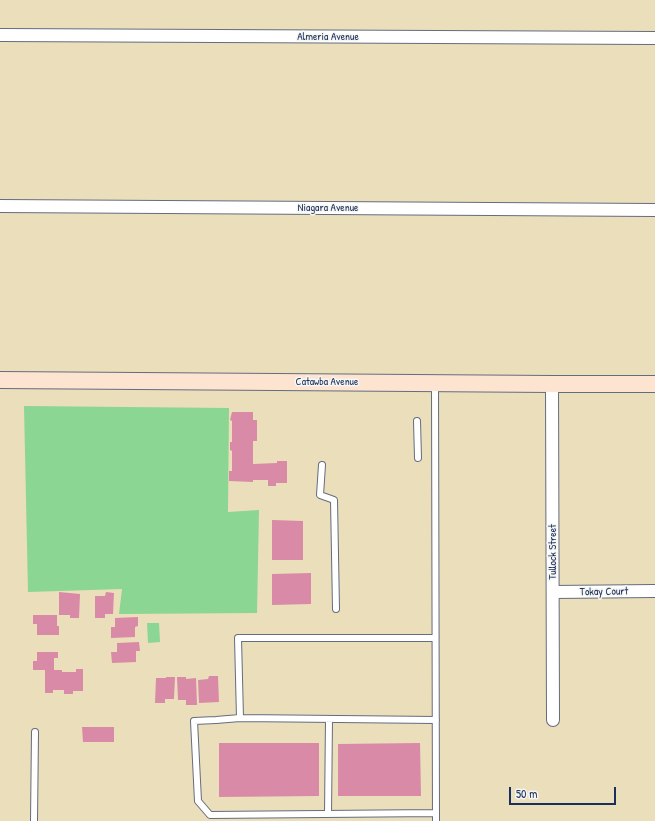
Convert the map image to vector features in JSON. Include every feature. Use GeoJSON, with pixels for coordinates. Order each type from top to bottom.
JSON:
{"type":"FeatureCollection","features":[{"type":"Feature","properties":{"kind":"street","name":"Almeria Avenue"},"geometry":{"type":"LineString","coordinates":[[0,35],[655,38]]}},
{"type":"Feature","properties":{"kind":"street","name":"Niagara Avenue"},"geometry":{"type":"LineString","coordinates":[[0,206],[655,210]]}},
{"type":"Feature","properties":{"kind":"street","name":"Catawba Avenue"},"geometry":{"type":"LineString","coordinates":[[0,380],[655,384]]}},
{"type":"Feature","properties":{"kind":"street","name":"Tullock Street"},"geometry":{"type":"LineString","coordinates":[[552,384],[552,720]]}},
{"type":"Feature","properties":{"kind":"street","name":"Tokay Court"},"geometry":{"type":"LineString","coordinates":[[553,592],[655,591]]}},
{"type":"Feature","properties":{"kind":"lane"},"geometry":{"type":"LineString","coordinates":[[435,383],[436,821]]}},
{"type":"Feature","properties":{"kind":"lane"},"geometry":{"type":"LineString","coordinates":[[417,421],[418,458]]}},
{"type":"Feature","properties":{"kind":"lane"},"geometry":{"type":"LineString","coordinates":[[322,465],[320,495],[334,500],[336,609]]}},
{"type":"Feature","properties":{"kind":"lane"},"geometry":{"type":"LineString","coordinates":[[240,718],[238,638],[435,638]]}},
{"type":"Feature","properties":{"kind":"lane"},"geometry":{"type":"LineString","coordinates":[[436,720],[240,718],[194,720],[198,802],[210,815],[436,813]]}},
{"type":"Feature","properties":{"kind":"lane"},"geometry":{"type":"LineString","coordinates":[[328,814],[329,719]]}},
{"type":"Feature","properties":{"kind":"lane"},"geometry":{"type":"LineString","coordinates":[[34,821],[35,732]]}},
{"type":"Feature","properties":{"kind":"green space"},"geometry":{"type":"Polygon","coordinates":[[[24,406],[229,408],[228,512],[259,510],[257,613],[119,614],[122,589],[28,592],[24,406]]]}},
{"type":"Feature","properties":{"kind":"green space"},"geometry":{"type":"Polygon","coordinates":[[[147,623],[159,623],[160,642],[148,643],[147,623]]]}},
{"type":"Feature","properties":{"kind":"building"},"geometry":{"type":"Polygon","coordinates":[[[232,412],[253,412],[253,420],[257,420],[257,441],[253,441],[253,464],[287,461],[287,483],[276,483],[276,486],[268,486],[268,480],[253,480],[253,482],[229,481],[229,471],[232,471],[232,451],[230,450],[230,442],[232,442],[232,421],[230,420],[232,412]]]}},
{"type":"Feature","properties":{"kind":"building"},"geometry":{"type":"Polygon","coordinates":[[[272,520],[303,521],[303,560],[272,560],[272,520]]]}},
{"type":"Feature","properties":{"kind":"building"},"geometry":{"type":"Polygon","coordinates":[[[311,573],[311,604],[272,605],[272,574],[311,573]]]}},
{"type":"Feature","properties":{"kind":"building"},"geometry":{"type":"Polygon","coordinates":[[[59,592],[80,594],[79,618],[70,618],[70,615],[59,615],[59,592]]]}},
{"type":"Feature","properties":{"kind":"building"},"geometry":{"type":"Polygon","coordinates":[[[106,592],[114,593],[113,614],[105,614],[105,618],[95,618],[95,596],[105,596],[106,592]]]}},
{"type":"Feature","properties":{"kind":"building"},"geometry":{"type":"Polygon","coordinates":[[[33,615],[57,615],[59,635],[37,635],[37,624],[33,624],[33,615]]]}},
{"type":"Feature","properties":{"kind":"building"},"geometry":{"type":"Polygon","coordinates":[[[138,617],[138,626],[135,627],[135,637],[111,638],[111,627],[115,627],[115,618],[138,617]]]}},
{"type":"Feature","properties":{"kind":"building"},"geometry":{"type":"Polygon","coordinates":[[[139,642],[140,651],[136,651],[136,662],[112,663],[111,652],[117,652],[117,643],[139,642]]]}},
{"type":"Feature","properties":{"kind":"building"},"geometry":{"type":"Polygon","coordinates":[[[37,652],[58,652],[58,658],[54,658],[54,670],[62,670],[62,672],[76,672],[76,669],[83,669],[83,691],[73,691],[73,694],[64,694],[64,690],[53,690],[53,693],[45,693],[45,670],[33,670],[33,661],[37,661],[37,652]]]}},
{"type":"Feature","properties":{"kind":"building"},"geometry":{"type":"Polygon","coordinates":[[[209,676],[218,676],[219,702],[199,703],[198,680],[208,679],[209,676]]]}},
{"type":"Feature","properties":{"kind":"building"},"geometry":{"type":"Polygon","coordinates":[[[175,677],[174,699],[165,699],[165,703],[155,703],[156,678],[175,677]]]}},
{"type":"Feature","properties":{"kind":"building"},"geometry":{"type":"Polygon","coordinates":[[[177,677],[186,677],[186,679],[196,678],[197,705],[186,705],[186,700],[178,700],[177,677]]]}},
{"type":"Feature","properties":{"kind":"building"},"geometry":{"type":"Polygon","coordinates":[[[82,727],[114,727],[114,742],[83,742],[82,727]]]}},
{"type":"Feature","properties":{"kind":"building"},"geometry":{"type":"Polygon","coordinates":[[[219,743],[319,743],[319,796],[219,797],[219,743]]]}},
{"type":"Feature","properties":{"kind":"building"},"geometry":{"type":"Polygon","coordinates":[[[420,743],[421,796],[338,796],[338,744],[420,743]]]}}]}
